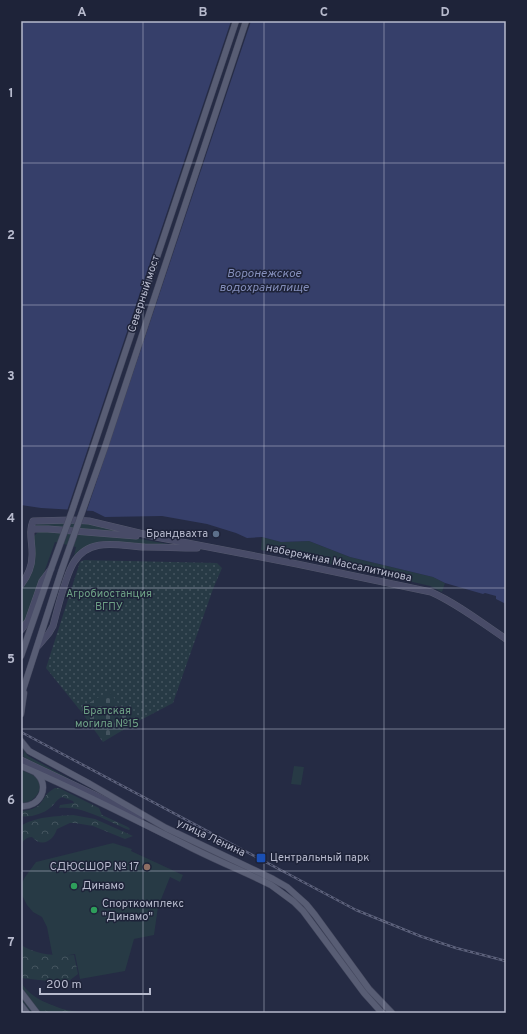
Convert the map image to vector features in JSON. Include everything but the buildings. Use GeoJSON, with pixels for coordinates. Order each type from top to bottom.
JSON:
{"type":"FeatureCollection","features":[{"type":"Feature","properties":{"kind":"main road","name":"Северный мост"},"geometry":{"type":"LineString","coordinates":[[21,656],[95,445],[236,21]]}},
{"type":"Feature","properties":{"kind":"main road","name":"Северный мост"},"geometry":{"type":"LineString","coordinates":[[25,687],[61,572],[246,21]]}},
{"type":"Feature","properties":{"kind":"main road","name":"набережная Массалитинова"},"geometry":{"type":"LineString","coordinates":[[156,537],[31,529],[33,521],[89,521],[156,537],[431,592],[460,608],[506,639]]}},
{"type":"Feature","properties":{"kind":"main road"},"geometry":{"type":"LineString","coordinates":[[21,585],[30,570],[32,563],[31,529]]}},
{"type":"Feature","properties":{"kind":"main road"},"geometry":{"type":"LineString","coordinates":[[38,646],[51,630],[74,563],[86,549],[101,544],[111,543],[146,547],[219,550]]}},
{"type":"Feature","properties":{"kind":"main road"},"geometry":{"type":"LineString","coordinates":[[21,630],[26,624],[42,581],[51,569]]}},
{"type":"Feature","properties":{"kind":"main road"},"geometry":{"type":"LineString","coordinates":[[21,639],[24,647]]}},
{"type":"Feature","properties":{"kind":"main road"},"geometry":{"type":"LineString","coordinates":[[21,696],[25,687]]}},
{"type":"Feature","properties":{"kind":"main road"},"geometry":{"type":"LineString","coordinates":[[21,714],[25,687]]}},
{"type":"Feature","properties":{"kind":"main road"},"geometry":{"type":"LineString","coordinates":[[21,741],[29,750],[150,819]]}},
{"type":"Feature","properties":{"kind":"main road","name":"улица Ленина"},"geometry":{"type":"LineString","coordinates":[[21,760],[118,806],[150,819],[188,846],[271,885],[294,902],[310,920],[364,993],[382,1013]]}},
{"type":"Feature","properties":{"kind":"main road","name":"улица Ленина"},"geometry":{"type":"LineString","coordinates":[[21,766],[165,831],[244,864],[287,887],[306,904],[369,989],[392,1013]]}},
{"type":"Feature","properties":{"kind":"main road"},"geometry":{"type":"LineString","coordinates":[[21,806],[35,804],[41,797],[41,778],[32,770]]}},
{"type":"Feature","properties":{"kind":"main road"},"geometry":{"type":"LineString","coordinates":[[21,992],[37,1013]]}},
{"type":"Feature","properties":{"kind":"main road"},"geometry":{"type":"LineString","coordinates":[[21,1005],[27,1013]]}},
{"type":"Feature","properties":{"kind":"green space"},"geometry":{"type":"Polygon","coordinates":[[[56,522],[87,523],[130,532],[34,526],[38,524],[56,522]]]}},
{"type":"Feature","properties":{"kind":"green space"},"geometry":{"type":"Polygon","coordinates":[[[41,531],[135,538],[168,545],[147,545],[103,541],[88,546],[80,551],[73,560],[76,547],[55,542],[26,623],[21,627],[21,591],[32,573],[34,565],[34,536],[41,531]]]}},
{"type":"Feature","properties":{"kind":"green space"},"geometry":{"type":"Polygon","coordinates":[[[262,537],[281,542],[309,541],[350,557],[433,577],[445,583],[442,592],[430,586],[387,576],[261,550],[262,537]]]}},
{"type":"Feature","properties":{"kind":"green space","name":"Агробиостанция ВГПУ"},"geometry":{"type":"Polygon","coordinates":[[[84,560],[217,563],[222,568],[213,589],[173,703],[133,724],[109,691],[79,709],[46,668],[80,562],[84,560]]]}},
{"type":"Feature","properties":{"kind":"green space","name":"Братская могила №15"},"geometry":{"type":"Polygon","coordinates":[[[108,689],[133,724],[103,742],[77,706],[108,689]]]}},
{"type":"Feature","properties":{"kind":"green space"},"geometry":{"type":"Polygon","coordinates":[[[21,747],[28,756],[102,797],[25,758],[21,747]]]}},
{"type":"Feature","properties":{"kind":"green space"},"geometry":{"type":"Polygon","coordinates":[[[294,766],[304,767],[301,785],[291,784],[294,766]]]}},
{"type":"Feature","properties":{"kind":"green space"},"geometry":{"type":"Polygon","coordinates":[[[21,770],[35,776],[40,785],[40,789],[35,798],[26,803],[21,803],[21,770]]]}},
{"type":"Feature","properties":{"kind":"green space"},"geometry":{"type":"Polygon","coordinates":[[[55,788],[59,788],[99,808],[102,815],[130,829],[129,830],[85,811],[59,808],[60,805],[74,803],[73,801],[62,797],[50,808],[40,814],[21,816],[21,811],[35,808],[50,791],[55,788]]]}},
{"type":"Feature","properties":{"kind":"green space"},"geometry":{"type":"Polygon","coordinates":[[[73,815],[95,819],[133,836],[125,839],[93,826],[70,823],[57,829],[53,837],[47,842],[40,842],[30,837],[25,839],[21,845],[21,826],[26,823],[46,818],[73,815]]]}},
{"type":"Feature","properties":{"kind":"green space","name":"Спорткомплекс \"Динамо\""},"geometry":{"type":"Polygon","coordinates":[[[113,843],[132,849],[131,851],[183,875],[180,882],[170,877],[158,907],[154,935],[134,939],[125,971],[80,979],[75,954],[53,958],[47,927],[42,917],[33,912],[27,905],[22,895],[22,883],[36,862],[113,843]]]}},
{"type":"Feature","properties":{"kind":"green space"},"geometry":{"type":"Polygon","coordinates":[[[21,945],[40,953],[74,955],[78,974],[66,983],[21,978],[21,945]]]}},
{"type":"Feature","properties":{"kind":"green space"},"geometry":{"type":"Polygon","coordinates":[[[21,982],[36,998],[71,1012],[21,1013],[21,982]]]}},
{"type":"Feature","properties":{"kind":"green space"},"geometry":{"type":"Polygon","coordinates":[[[36,999],[61,1009],[83,1013],[47,1013],[36,999]]]}},
{"type":"Feature","properties":{"kind":"water","name":"Воронежское водохранилище"},"geometry":{"type":"Polygon","coordinates":[[[21,21],[506,21],[506,604],[496,599],[496,596],[485,593],[483,594],[445,583],[433,577],[350,557],[309,541],[281,542],[262,537],[247,538],[207,524],[162,516],[105,517],[93,511],[41,508],[21,505],[21,21]]]}},
{"type":"Feature","properties":{"kind":"pier"},"geometry":{"type":"Polygon","coordinates":[[[231,21],[251,21],[86,513],[67,511],[231,21]]]}},
{"type":"Feature","properties":{"kind":"railway"},"geometry":{"type":"LineString","coordinates":[[21,732],[356,910],[420,936],[456,948],[506,961]]}},
{"type":"Feature","properties":{"kind":"place","name":"Брандвахта"},"geometry":{"type":"Point","coordinates":[216,534]}},
{"type":"Feature","properties":{"kind":"place","name":"Центральный парк"},"geometry":{"type":"Point","coordinates":[261,858]}},
{"type":"Feature","properties":{"kind":"place","name":"СДЮСШОР № 17"},"geometry":{"type":"Point","coordinates":[147,867]}},
{"type":"Feature","properties":{"kind":"place","name":"Динамо"},"geometry":{"type":"Point","coordinates":[74,886]}},
{"type":"Feature","properties":{"kind":"place","name":"Спорткомплекс \"Динамо\""},"geometry":{"type":"Point","coordinates":[94,910]}}]}
